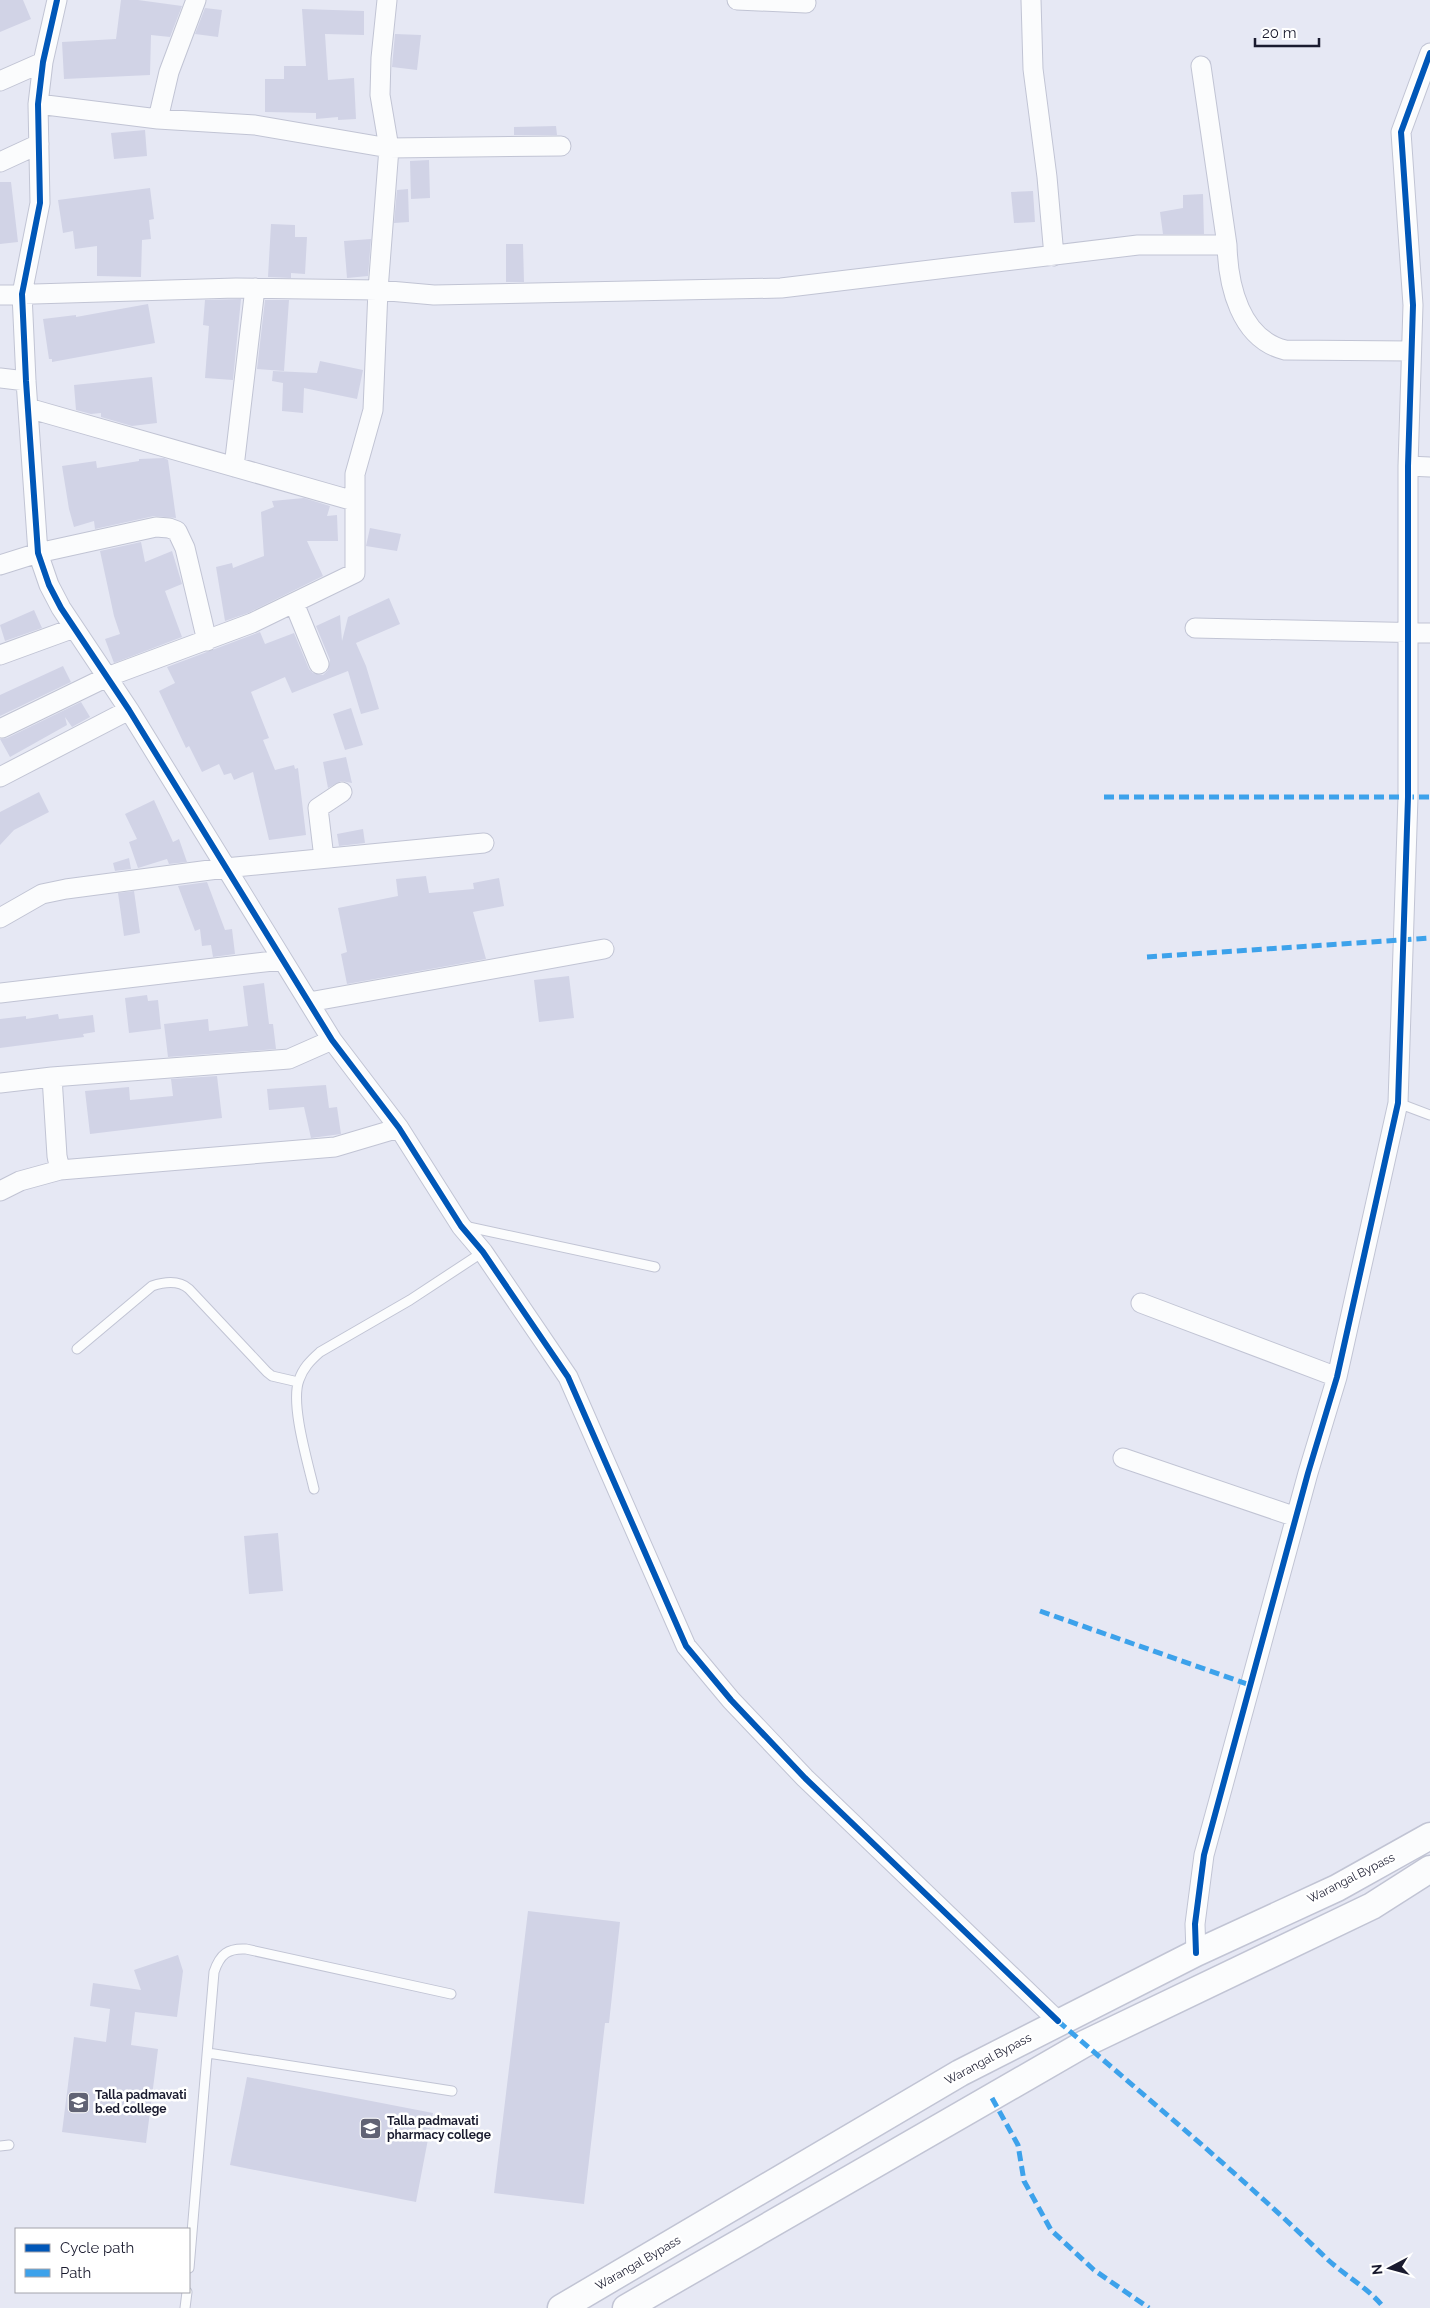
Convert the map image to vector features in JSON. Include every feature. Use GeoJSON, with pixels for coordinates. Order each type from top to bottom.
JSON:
{"type":"FeatureCollection","features":[{"type":"Feature","properties":{"kind":"main road","name":"Warangal Bypass"},"geometry":{"type":"LineString","coordinates":[[561,2308],[960,2073],[1058,2021],[1196,1953],[1337,1888],[1430,1836]]}},
{"type":"Feature","properties":{"kind":"main road"},"geometry":{"type":"LineString","coordinates":[[626,2308],[1084,2044],[1372,1906],[1430,1869]]}},
{"type":"Feature","properties":{"kind":"street"},"geometry":{"type":"LineString","coordinates":[[57,0],[43,62],[38,104],[40,203],[22,294],[38,554],[61,608],[129,710],[332,1040],[399,1128],[461,1226],[483,1252],[568,1377],[686,1646],[731,1700],[805,1778],[1058,2021]]}},
{"type":"Feature","properties":{"kind":"street"},"geometry":{"type":"LineString","coordinates":[[158,119],[169,72],[196,0]]}},
{"type":"Feature","properties":{"kind":"street"},"geometry":{"type":"LineString","coordinates":[[2,728],[107,677],[252,623],[355,573],[355,474],[373,410],[378,290],[389,148],[380,96],[386,0]]}},
{"type":"Feature","properties":{"kind":"street"},"geometry":{"type":"LineString","coordinates":[[738,0],[806,3]]}},
{"type":"Feature","properties":{"kind":"street"},"geometry":{"type":"LineString","coordinates":[[1031,0],[1033,69],[1047,177],[1054,256]]}},
{"type":"Feature","properties":{"kind":"street"},"geometry":{"type":"LineString","coordinates":[[1196,1953],[1195,1924],[1204,1855],[1296,1517],[1337,1377],[1398,1103],[1408,797],[1408,466],[1411,351],[1422,305],[1401,132],[1430,53]]}},
{"type":"Feature","properties":{"kind":"street"},"geometry":{"type":"LineString","coordinates":[[0,81],[43,62]]}},
{"type":"Feature","properties":{"kind":"street"},"geometry":{"type":"LineString","coordinates":[[1201,66],[1227,245],[1227,266],[1237,304],[1255,334],[1272,347],[1285,350],[1411,351]]}},
{"type":"Feature","properties":{"kind":"street"},"geometry":{"type":"LineString","coordinates":[[38,104],[158,119],[255,125],[389,148],[560,146]]}},
{"type":"Feature","properties":{"kind":"street"},"geometry":{"type":"LineString","coordinates":[[0,162],[39,144]]}},
{"type":"Feature","properties":{"kind":"street"},"geometry":{"type":"LineString","coordinates":[[0,295],[255,288],[378,290],[434,295],[781,288],[1138,245],[1227,245]]}},
{"type":"Feature","properties":{"kind":"street"},"geometry":{"type":"LineString","coordinates":[[234,467],[255,288]]}},
{"type":"Feature","properties":{"kind":"street"},"geometry":{"type":"LineString","coordinates":[[0,378],[26,381]]}},
{"type":"Feature","properties":{"kind":"street"},"geometry":{"type":"LineString","coordinates":[[28,408],[354,502]]}},
{"type":"Feature","properties":{"kind":"street"},"geometry":{"type":"LineString","coordinates":[[1408,466],[1430,466]]}},
{"type":"Feature","properties":{"kind":"street"},"geometry":{"type":"LineString","coordinates":[[0,566],[38,554],[156,527],[169,528],[177,531],[185,548],[206,641]]}},
{"type":"Feature","properties":{"kind":"street"},"geometry":{"type":"LineString","coordinates":[[294,603],[319,664]]}},
{"type":"Feature","properties":{"kind":"street"},"geometry":{"type":"LineString","coordinates":[[0,655],[74,628]]}},
{"type":"Feature","properties":{"kind":"street"},"geometry":{"type":"LineString","coordinates":[[1195,628],[1430,633]]}},
{"type":"Feature","properties":{"kind":"street"},"geometry":{"type":"LineString","coordinates":[[0,777],[129,710]]}},
{"type":"Feature","properties":{"kind":"street"},"geometry":{"type":"LineString","coordinates":[[324,858],[318,808],[342,792]]}},
{"type":"Feature","properties":{"kind":"street"},"geometry":{"type":"LineString","coordinates":[[0,918],[50,892],[225,868],[484,843]]}},
{"type":"Feature","properties":{"kind":"street"},"geometry":{"type":"LineString","coordinates":[[310,1002],[604,949]]}},
{"type":"Feature","properties":{"kind":"street"},"geometry":{"type":"LineString","coordinates":[[0,993],[282,960]]}},
{"type":"Feature","properties":{"kind":"street"},"geometry":{"type":"LineString","coordinates":[[0,1083],[52,1077],[289,1059],[332,1040]]}},
{"type":"Feature","properties":{"kind":"street"},"geometry":{"type":"LineString","coordinates":[[52,1077],[57,1156],[60,1170]]}},
{"type":"Feature","properties":{"kind":"street"},"geometry":{"type":"LineString","coordinates":[[0,1191],[20,1181],[60,1170],[335,1147],[399,1128]]}},
{"type":"Feature","properties":{"kind":"street"},"geometry":{"type":"LineString","coordinates":[[1141,1303],[1337,1377]]}},
{"type":"Feature","properties":{"kind":"street"},"geometry":{"type":"LineString","coordinates":[[1123,1458],[1296,1517]]}},
{"type":"Feature","properties":{"kind":"lane"},"geometry":{"type":"LineString","coordinates":[[1398,1103],[1430,1115]]}},
{"type":"Feature","properties":{"kind":"lane"},"geometry":{"type":"LineString","coordinates":[[461,1226],[655,1267]]}},
{"type":"Feature","properties":{"kind":"lane"},"geometry":{"type":"LineString","coordinates":[[314,1489],[296,1402],[298,1382],[307,1364],[320,1352],[410,1300],[483,1252]]}},
{"type":"Feature","properties":{"kind":"lane"},"geometry":{"type":"LineString","coordinates":[[77,1349],[152,1286],[175,1283],[185,1285],[267,1372],[272,1376],[298,1382]]}},
{"type":"Feature","properties":{"kind":"lane"},"geometry":{"type":"LineString","coordinates":[[190,2257],[214,1972],[223,1954],[230,1950],[246,1949],[451,1994]]}},
{"type":"Feature","properties":{"kind":"lane"},"geometry":{"type":"LineString","coordinates":[[208,2053],[452,2091]]}},
{"type":"Feature","properties":{"kind":"lane"},"geometry":{"type":"LineString","coordinates":[[185,2308],[187,2293]]}},
{"type":"Feature","properties":{"kind":"building"},"geometry":{"type":"Polygon","coordinates":[[[0,0],[23,0],[31,19],[0,32],[0,0]]]}},
{"type":"Feature","properties":{"kind":"building"},"geometry":{"type":"Polygon","coordinates":[[[121,0],[138,0],[182,6],[170,37],[151,35],[150,75],[64,79],[62,42],[116,39],[121,0]]]}},
{"type":"Feature","properties":{"kind":"building"},"geometry":{"type":"Polygon","coordinates":[[[205,8],[222,10],[218,37],[195,34],[205,8]]]}},
{"type":"Feature","properties":{"kind":"building"},"geometry":{"type":"Polygon","coordinates":[[[302,9],[364,11],[364,35],[325,34],[328,80],[354,78],[356,119],[338,120],[338,117],[316,119],[316,113],[265,112],[265,79],[284,79],[284,66],[306,66],[302,9]]]}},
{"type":"Feature","properties":{"kind":"building"},"geometry":{"type":"Polygon","coordinates":[[[395,34],[421,35],[417,70],[392,67],[395,34]]]}},
{"type":"Feature","properties":{"kind":"building"},"geometry":{"type":"Polygon","coordinates":[[[556,126],[557,135],[514,135],[514,127],[556,126]]]}},
{"type":"Feature","properties":{"kind":"building"},"geometry":{"type":"Polygon","coordinates":[[[145,130],[147,156],[114,159],[111,133],[145,130]]]}},
{"type":"Feature","properties":{"kind":"building"},"geometry":{"type":"Polygon","coordinates":[[[429,160],[430,198],[411,199],[410,161],[429,160]]]}},
{"type":"Feature","properties":{"kind":"building"},"geometry":{"type":"Polygon","coordinates":[[[0,182],[11,182],[18,242],[0,244],[0,182]]]}},
{"type":"Feature","properties":{"kind":"building"},"geometry":{"type":"Polygon","coordinates":[[[150,188],[154,219],[149,220],[151,239],[142,240],[141,277],[97,276],[97,246],[75,249],[73,231],[63,233],[58,200],[150,188]]]}},
{"type":"Feature","properties":{"kind":"building"},"geometry":{"type":"Polygon","coordinates":[[[408,189],[409,222],[394,223],[397,190],[408,189]]]}},
{"type":"Feature","properties":{"kind":"building"},"geometry":{"type":"Polygon","coordinates":[[[1033,191],[1035,222],[1014,223],[1011,192],[1033,191]]]}},
{"type":"Feature","properties":{"kind":"building"},"geometry":{"type":"Polygon","coordinates":[[[1203,194],[1204,234],[1163,234],[1160,212],[1183,208],[1183,195],[1203,194]]]}},
{"type":"Feature","properties":{"kind":"building"},"geometry":{"type":"Polygon","coordinates":[[[271,224],[295,225],[295,237],[307,237],[305,274],[291,273],[291,278],[268,277],[271,224]]]}},
{"type":"Feature","properties":{"kind":"building"},"geometry":{"type":"Polygon","coordinates":[[[371,239],[368,276],[347,278],[344,241],[371,239]]]}},
{"type":"Feature","properties":{"kind":"building"},"geometry":{"type":"Polygon","coordinates":[[[506,244],[523,244],[524,282],[506,282],[506,244]]]}},
{"type":"Feature","properties":{"kind":"building"},"geometry":{"type":"Polygon","coordinates":[[[241,299],[233,380],[205,378],[209,326],[203,325],[205,300],[241,299]]]}},
{"type":"Feature","properties":{"kind":"building"},"geometry":{"type":"Polygon","coordinates":[[[265,300],[289,300],[284,371],[257,369],[265,300]]]}},
{"type":"Feature","properties":{"kind":"building"},"geometry":{"type":"Polygon","coordinates":[[[148,304],[155,343],[52,362],[52,359],[49,359],[43,319],[76,315],[76,317],[148,304]]]}},
{"type":"Feature","properties":{"kind":"building"},"geometry":{"type":"Polygon","coordinates":[[[320,361],[363,370],[357,399],[304,388],[303,413],[282,411],[283,383],[272,381],[273,371],[317,373],[320,361]]]}},
{"type":"Feature","properties":{"kind":"building"},"geometry":{"type":"Polygon","coordinates":[[[152,377],[157,423],[132,426],[101,417],[101,413],[91,414],[76,410],[74,385],[152,377]]]}},
{"type":"Feature","properties":{"kind":"building"},"geometry":{"type":"Polygon","coordinates":[[[164,458],[168,460],[176,518],[154,516],[95,529],[94,521],[74,527],[62,466],[96,461],[97,468],[139,461],[139,459],[164,458]]]}},
{"type":"Feature","properties":{"kind":"building"},"geometry":{"type":"Polygon","coordinates":[[[304,498],[330,506],[327,516],[337,515],[338,541],[307,541],[323,576],[248,613],[225,621],[216,567],[232,563],[233,568],[264,556],[261,512],[274,507],[272,501],[304,498]]]}},
{"type":"Feature","properties":{"kind":"building"},"geometry":{"type":"Polygon","coordinates":[[[370,528],[401,534],[397,551],[366,546],[370,528]]]}},
{"type":"Feature","properties":{"kind":"building"},"geometry":{"type":"Polygon","coordinates":[[[141,542],[145,562],[172,551],[182,584],[165,591],[182,637],[114,663],[105,639],[120,634],[114,616],[100,551],[141,542]]]}},
{"type":"Feature","properties":{"kind":"building"},"geometry":{"type":"Polygon","coordinates":[[[389,598],[400,624],[356,643],[366,666],[379,709],[361,714],[348,671],[292,693],[285,677],[251,692],[269,738],[263,740],[275,770],[294,765],[295,769],[298,768],[306,835],[269,840],[253,772],[234,780],[231,773],[224,775],[219,764],[202,772],[189,746],[186,748],[159,691],[175,683],[167,667],[260,632],[265,644],[294,633],[309,669],[313,673],[323,675],[328,670],[330,660],[316,626],[340,615],[342,641],[348,617],[389,598]]]}},
{"type":"Feature","properties":{"kind":"building"},"geometry":{"type":"Polygon","coordinates":[[[34,610],[42,628],[5,641],[0,625],[34,610]]]}},
{"type":"Feature","properties":{"kind":"building"},"geometry":{"type":"Polygon","coordinates":[[[63,666],[71,682],[0,716],[0,695],[63,666]]]}},
{"type":"Feature","properties":{"kind":"building"},"geometry":{"type":"Polygon","coordinates":[[[81,702],[90,717],[72,727],[65,717],[67,725],[10,757],[0,739],[7,738],[81,702]]]}},
{"type":"Feature","properties":{"kind":"building"},"geometry":{"type":"Polygon","coordinates":[[[351,708],[363,745],[345,750],[333,714],[351,708]]]}},
{"type":"Feature","properties":{"kind":"building"},"geometry":{"type":"Polygon","coordinates":[[[346,757],[352,783],[341,781],[328,788],[323,762],[346,757]]]}},
{"type":"Feature","properties":{"kind":"building"},"geometry":{"type":"Polygon","coordinates":[[[39,792],[49,812],[14,830],[0,845],[0,812],[39,792]]]}},
{"type":"Feature","properties":{"kind":"building"},"geometry":{"type":"Polygon","coordinates":[[[154,800],[173,842],[179,839],[187,862],[169,864],[167,859],[138,868],[129,842],[137,839],[125,814],[154,800]]]}},
{"type":"Feature","properties":{"kind":"building"},"geometry":{"type":"Polygon","coordinates":[[[363,829],[365,843],[339,846],[337,834],[363,829]]]}},
{"type":"Feature","properties":{"kind":"building"},"geometry":{"type":"Polygon","coordinates":[[[129,858],[131,869],[115,871],[113,863],[129,858]]]}},
{"type":"Feature","properties":{"kind":"building"},"geometry":{"type":"Polygon","coordinates":[[[426,876],[429,893],[474,889],[473,883],[499,878],[504,906],[473,912],[486,959],[347,984],[341,954],[347,952],[338,908],[398,896],[396,879],[426,876]]]}},
{"type":"Feature","properties":{"kind":"building"},"geometry":{"type":"Polygon","coordinates":[[[207,882],[225,930],[232,929],[235,954],[213,957],[211,945],[202,946],[200,929],[195,931],[178,886],[207,882]]]}},
{"type":"Feature","properties":{"kind":"building"},"geometry":{"type":"Polygon","coordinates":[[[134,891],[140,933],[124,936],[118,893],[134,891]]]}},
{"type":"Feature","properties":{"kind":"building"},"geometry":{"type":"Polygon","coordinates":[[[569,976],[574,1018],[539,1022],[534,980],[569,976]]]}},
{"type":"Feature","properties":{"kind":"building"},"geometry":{"type":"Polygon","coordinates":[[[264,983],[269,1024],[273,1024],[276,1049],[168,1057],[164,1024],[208,1019],[209,1031],[248,1026],[243,986],[264,983]]]}},
{"type":"Feature","properties":{"kind":"building"},"geometry":{"type":"Polygon","coordinates":[[[147,995],[148,1001],[158,1000],[161,1029],[129,1033],[125,998],[147,995]]]}},
{"type":"Feature","properties":{"kind":"building"},"geometry":{"type":"Polygon","coordinates":[[[58,1014],[59,1019],[93,1015],[95,1032],[83,1034],[84,1037],[0,1048],[0,1019],[26,1016],[26,1019],[58,1014]]]}},
{"type":"Feature","properties":{"kind":"building"},"geometry":{"type":"Polygon","coordinates":[[[217,1076],[222,1118],[90,1134],[85,1091],[129,1087],[130,1100],[173,1096],[171,1079],[217,1076]]]}},
{"type":"Feature","properties":{"kind":"building"},"geometry":{"type":"Polygon","coordinates":[[[326,1085],[329,1108],[337,1107],[341,1134],[311,1138],[304,1107],[269,1110],[267,1089],[326,1085]]]}},
{"type":"Feature","properties":{"kind":"building"},"geometry":{"type":"Polygon","coordinates":[[[278,1533],[283,1591],[249,1594],[244,1536],[278,1533]]]}},
{"type":"Feature","properties":{"kind":"building"},"geometry":{"type":"Polygon","coordinates":[[[528,1911],[620,1922],[609,2023],[605,2023],[584,2204],[494,2193],[528,1911]]]}},
{"type":"Feature","properties":{"kind":"building"},"geometry":{"type":"Polygon","coordinates":[[[178,1955],[183,1971],[177,2017],[135,2012],[131,2045],[158,2049],[146,2143],[62,2132],[74,2037],[106,2042],[110,2009],[90,2006],[93,1983],[141,1990],[134,1970],[178,1955]]]}},
{"type":"Feature","properties":{"kind":"building"},"geometry":{"type":"Polygon","coordinates":[[[247,2077],[433,2113],[416,2202],[230,2165],[247,2077]]]}},
{"type":"Feature","properties":{"kind":"marked path"},"geometry":{"type":"LineString","coordinates":[[1104,797],[1430,797]]}},
{"type":"Feature","properties":{"kind":"marked path"},"geometry":{"type":"LineString","coordinates":[[1147,957],[1430,938]]}},
{"type":"Feature","properties":{"kind":"marked path"},"geometry":{"type":"LineString","coordinates":[[1040,1611],[1250,1685]]}},
{"type":"Feature","properties":{"kind":"marked path"},"geometry":{"type":"LineString","coordinates":[[1058,2021],[1226,2166],[1331,2263],[1371,2294],[1384,2308]]}},
{"type":"Feature","properties":{"kind":"marked path"},"geometry":{"type":"LineString","coordinates":[[992,2098],[1018,2145],[1024,2181],[1051,2230],[1094,2270],[1149,2308]]}},
{"type":"Feature","properties":{"kind":"cycle path"},"geometry":{"type":"LineString","coordinates":[[57,0],[43,62],[38,104],[40,203],[22,294],[38,553],[49,585],[61,608],[129,710],[332,1040],[399,1128],[461,1226],[483,1252],[568,1377],[686,1646],[731,1700],[805,1778],[1058,2021]]}},
{"type":"Feature","properties":{"kind":"cycle path"},"geometry":{"type":"LineString","coordinates":[[1196,1953],[1195,1924],[1204,1855],[1308,1473],[1337,1377],[1398,1103],[1408,797],[1408,466],[1413,305],[1401,132],[1430,53]]}},
{"type":"Feature","properties":{"kind":"place","name":"Talla padmavati b.ed college"},"geometry":{"type":"Point","coordinates":[79,2102]}},
{"type":"Feature","properties":{"kind":"place","name":"Talla padmavati pharmacy college"},"geometry":{"type":"Point","coordinates":[371,2128]}}]}
